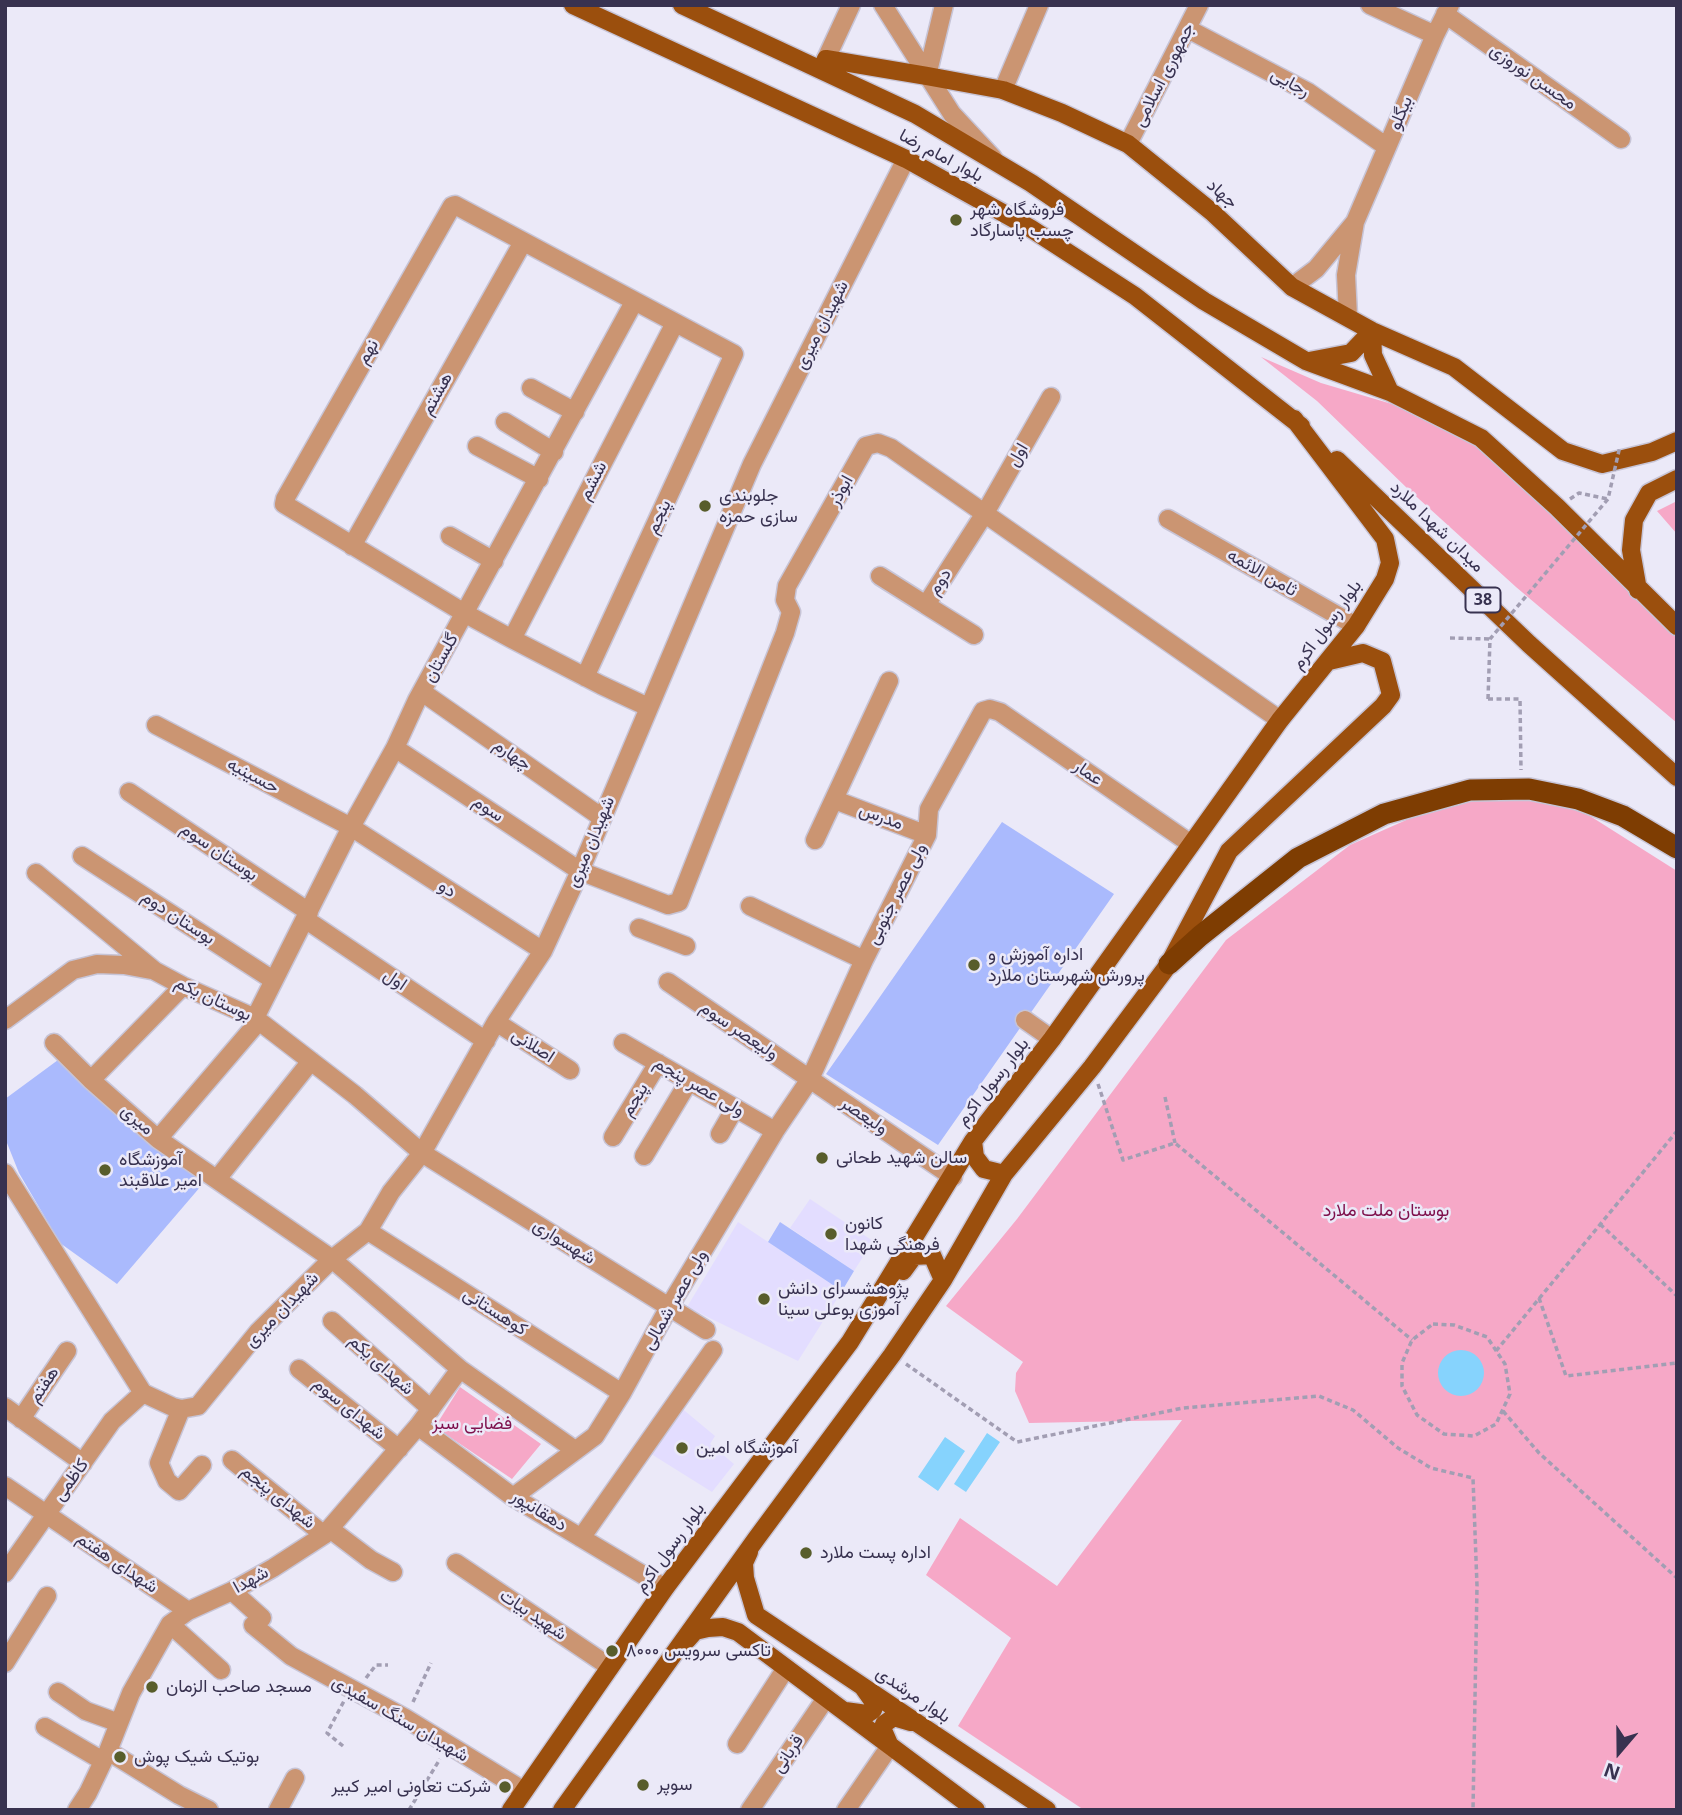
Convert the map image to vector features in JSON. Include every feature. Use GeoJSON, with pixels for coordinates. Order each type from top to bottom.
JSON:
{"type":"FeatureCollection","features":[{"type":"Feature","properties":{"kind":"highway"},"geometry":{"type":"LineString","coordinates":[[1169,964],[1298,858],[1384,814],[1470,790],[1521,789],[1578,799],[1623,816],[1677,848]]}},
{"type":"Feature","properties":{"kind":"main road","name":"بلوار امام رضا"},"geometry":{"type":"LineString","coordinates":[[573,5],[906,159],[1030,228],[1135,296],[1294,419]]}},
{"type":"Feature","properties":{"kind":"main road","name":"بلوار امام رضا"},"geometry":{"type":"LineString","coordinates":[[682,5],[824,64],[1031,183],[1205,300],[1306,361],[1390,392]]}},
{"type":"Feature","properties":{"kind":"main road","name":"جهاد"},"geometry":{"type":"LineString","coordinates":[[824,64],[927,76],[1003,90],[1128,144],[1212,212],[1292,287],[1372,331],[1454,367],[1563,451],[1602,464],[1652,452],[1677,441]]}},
{"type":"Feature","properties":{"kind":"main road"},"geometry":{"type":"LineString","coordinates":[[1306,361],[1350,353],[1372,331]]}},
{"type":"Feature","properties":{"kind":"main road"},"geometry":{"type":"LineString","coordinates":[[1372,331],[1373,355],[1390,392],[1482,438],[1557,507],[1677,626]]}},
{"type":"Feature","properties":{"kind":"main road","name":"بلوار رسول اکرم"},"geometry":{"type":"LineString","coordinates":[[511,1810],[665,1588],[850,1342],[973,1141],[1052,1039],[1280,720],[1356,626],[1385,579],[1390,563],[1385,539],[1294,419]]}},
{"type":"Feature","properties":{"kind":"main road","name":"میدان شهدا ملارد"},"geometry":{"type":"LineString","coordinates":[[1294,419],[1529,644],[1677,777]]}},
{"type":"Feature","properties":{"kind":"main road"},"geometry":{"type":"LineString","coordinates":[[1638,590],[1631,551],[1633,520],[1649,492],[1677,479]]}},
{"type":"Feature","properties":{"kind":"main road"},"geometry":{"type":"LineString","coordinates":[[562,1810],[892,1355],[943,1280],[1004,1174],[1092,1067],[1169,964],[1229,851],[1383,706],[1391,695],[1382,661],[1363,653],[1329,661]]}},
{"type":"Feature","properties":{"kind":"main road"},"geometry":{"type":"LineString","coordinates":[[973,1141],[975,1157],[984,1168],[1004,1174]]}},
{"type":"Feature","properties":{"kind":"main road"},"geometry":{"type":"LineString","coordinates":[[850,1342],[914,1256],[932,1255],[943,1280]]}},
{"type":"Feature","properties":{"kind":"main road","name":"بلوار مرشدی"},"geometry":{"type":"LineString","coordinates":[[756,1539],[744,1563],[749,1596],[756,1615],[1047,1810]]}},
{"type":"Feature","properties":{"kind":"main road"},"geometry":{"type":"LineString","coordinates":[[674,1652],[695,1631],[723,1627],[738,1632],[976,1810]]}},
{"type":"Feature","properties":{"kind":"main road"},"geometry":{"type":"LineString","coordinates":[[845,1711],[867,1714],[873,1710],[875,1704],[862,1685]]}},
{"type":"Feature","properties":{"kind":"main road"},"geometry":{"type":"LineString","coordinates":[[890,1745],[883,1730],[889,1718],[920,1725]]}},
{"type":"Feature","properties":{"kind":"street"},"geometry":{"type":"LineString","coordinates":[[824,64],[851,5]]}},
{"type":"Feature","properties":{"kind":"street"},"geometry":{"type":"LineString","coordinates":[[883,5],[952,114],[1000,165]]}},
{"type":"Feature","properties":{"kind":"street"},"geometry":{"type":"LineString","coordinates":[[927,76],[944,5]]}},
{"type":"Feature","properties":{"kind":"street"},"geometry":{"type":"LineString","coordinates":[[1003,90],[1039,5]]}},
{"type":"Feature","properties":{"kind":"street","name":"جمهوری اسلامی"},"geometry":{"type":"LineString","coordinates":[[1128,144],[1199,5]]}},
{"type":"Feature","properties":{"kind":"street"},"geometry":{"type":"LineString","coordinates":[[1370,5],[1435,35]]}},
{"type":"Feature","properties":{"kind":"street","name":"بیگلو"},"geometry":{"type":"LineString","coordinates":[[1355,222],[1448,10]]}},
{"type":"Feature","properties":{"kind":"street","name":"محسن نوروزی"},"geometry":{"type":"LineString","coordinates":[[1448,10],[1621,139]]}},
{"type":"Feature","properties":{"kind":"street","name":"رجایی"},"geometry":{"type":"LineString","coordinates":[[1188,29],[1308,92],[1387,147]]}},
{"type":"Feature","properties":{"kind":"street","name":"شهیدان میری"},"geometry":{"type":"LineString","coordinates":[[181,1409],[198,1406],[258,1332],[331,1259],[368,1231],[391,1192],[422,1153],[496,1022],[543,951],[580,871],[752,464],[906,159]]}},
{"type":"Feature","properties":{"kind":"street","name":"نهم"},"geometry":{"type":"LineString","coordinates":[[352,546],[286,507],[285,499],[452,206],[458,206],[523,242]]}},
{"type":"Feature","properties":{"kind":"street"},"geometry":{"type":"LineString","coordinates":[[1292,287],[1316,269],[1355,222]]}},
{"type":"Feature","properties":{"kind":"street"},"geometry":{"type":"LineString","coordinates":[[1349,316],[1346,275],[1355,222]]}},
{"type":"Feature","properties":{"kind":"street"},"geometry":{"type":"LineString","coordinates":[[523,242],[675,323]]}},
{"type":"Feature","properties":{"kind":"street","name":"هشتم"},"geometry":{"type":"LineString","coordinates":[[352,546],[523,242]]}},
{"type":"Feature","properties":{"kind":"street","name":"گلستان"},"geometry":{"type":"LineString","coordinates":[[158,1139],[257,1020],[273,980],[351,827],[634,302]]}},
{"type":"Feature","properties":{"kind":"street","name":"پنجم"},"geometry":{"type":"LineString","coordinates":[[585,677],[734,357],[732,351],[675,323]]}},
{"type":"Feature","properties":{"kind":"street","name":"ششم"},"geometry":{"type":"LineString","coordinates":[[512,639],[675,323]]}},
{"type":"Feature","properties":{"kind":"street"},"geometry":{"type":"LineString","coordinates":[[531,388],[575,412]]}},
{"type":"Feature","properties":{"kind":"street","name":"اول"},"geometry":{"type":"LineString","coordinates":[[985,513],[1051,397]]}},
{"type":"Feature","properties":{"kind":"street"},"geometry":{"type":"LineString","coordinates":[[505,422],[554,452]]}},
{"type":"Feature","properties":{"kind":"street","name":"ابوذر"},"geometry":{"type":"LineString","coordinates":[[668,905],[679,902],[785,633],[791,612],[785,600],[787,586],[866,446],[878,443],[891,448],[1280,720]]}},
{"type":"Feature","properties":{"kind":"street"},"geometry":{"type":"LineString","coordinates":[[477,446],[539,479]]}},
{"type":"Feature","properties":{"kind":"street","name":"دوم"},"geometry":{"type":"LineString","coordinates":[[880,576],[926,605],[985,513]]}},
{"type":"Feature","properties":{"kind":"street","name":"ثامن الائمه"},"geometry":{"type":"LineString","coordinates":[[1168,519],[1356,626]]}},
{"type":"Feature","properties":{"kind":"street"},"geometry":{"type":"LineString","coordinates":[[450,536],[494,561]]}},
{"type":"Feature","properties":{"kind":"street"},"geometry":{"type":"LineString","coordinates":[[352,546],[466,614],[648,708]]}},
{"type":"Feature","properties":{"kind":"street"},"geometry":{"type":"LineString","coordinates":[[926,605],[974,635]]}},
{"type":"Feature","properties":{"kind":"street"},"geometry":{"type":"LineString","coordinates":[[815,840],[889,681]]}},
{"type":"Feature","properties":{"kind":"street","name":"چهارم"},"geometry":{"type":"LineString","coordinates":[[422,692],[601,817]]}},
{"type":"Feature","properties":{"kind":"street","name":"عمار"},"geometry":{"type":"LineString","coordinates":[[983,711],[990,709],[1000,712],[1191,844]]}},
{"type":"Feature","properties":{"kind":"street","name":"ولی عصر جنوبی"},"geometry":{"type":"LineString","coordinates":[[810,1079],[864,960],[927,835],[929,809],[983,711]]}},
{"type":"Feature","properties":{"kind":"street","name":"حسینیه"},"geometry":{"type":"LineString","coordinates":[[156,725],[351,827]]}},
{"type":"Feature","properties":{"kind":"street","name":"سوم"},"geometry":{"type":"LineString","coordinates":[[395,748],[580,871]]}},
{"type":"Feature","properties":{"kind":"street","name":"بوستان سوم"},"geometry":{"type":"LineString","coordinates":[[129,792],[307,915]]}},
{"type":"Feature","properties":{"kind":"street","name":"مدرس"},"geometry":{"type":"LineString","coordinates":[[835,800],[927,835]]}},
{"type":"Feature","properties":{"kind":"street","name":"دو"},"geometry":{"type":"LineString","coordinates":[[351,827],[543,951]]}},
{"type":"Feature","properties":{"kind":"street","name":"بوستان دوم"},"geometry":{"type":"LineString","coordinates":[[82,856],[273,980]]}},
{"type":"Feature","properties":{"kind":"street"},"geometry":{"type":"LineString","coordinates":[[580,871],[668,905],[657,934]]}},
{"type":"Feature","properties":{"kind":"street","name":"بوستان یکم"},"geometry":{"type":"LineString","coordinates":[[36,873],[155,971],[257,1020],[355,1094],[422,1153]]}},
{"type":"Feature","properties":{"kind":"street"},"geometry":{"type":"LineString","coordinates":[[750,906],[864,960]]}},
{"type":"Feature","properties":{"kind":"street","name":"اول"},"geometry":{"type":"LineString","coordinates":[[307,915],[486,1041]]}},
{"type":"Feature","properties":{"kind":"street"},"geometry":{"type":"LineString","coordinates":[[639,928],[686,946]]}},
{"type":"Feature","properties":{"kind":"street"},"geometry":{"type":"LineString","coordinates":[[5,1020],[73,970],[97,964],[124,965],[155,971]]}},
{"type":"Feature","properties":{"kind":"street","name":"ولیعصر سوم"},"geometry":{"type":"LineString","coordinates":[[668,982],[810,1079]]}},
{"type":"Feature","properties":{"kind":"street"},"geometry":{"type":"LineString","coordinates":[[91,1080],[183,986]]}},
{"type":"Feature","properties":{"kind":"street"},"geometry":{"type":"LineString","coordinates":[[1025,1020],[1052,1039]]}},
{"type":"Feature","properties":{"kind":"street","name":"اصلانی"},"geometry":{"type":"LineString","coordinates":[[496,1022],[570,1070]]}},
{"type":"Feature","properties":{"kind":"street","name":"میری"},"geometry":{"type":"LineString","coordinates":[[54,1043],[158,1139],[331,1259]]}},
{"type":"Feature","properties":{"kind":"street","name":"ولی عصر پنجم"},"geometry":{"type":"LineString","coordinates":[[623,1043],[775,1132]]}},
{"type":"Feature","properties":{"kind":"street"},"geometry":{"type":"LineString","coordinates":[[217,1179],[311,1061]]}},
{"type":"Feature","properties":{"kind":"street","name":"پنجم"},"geometry":{"type":"LineString","coordinates":[[613,1138],[658,1063]]}},
{"type":"Feature","properties":{"kind":"street","name":"ولی عصر شمالی"},"geometry":{"type":"LineString","coordinates":[[513,1497],[595,1436],[669,1307],[810,1079]]}},
{"type":"Feature","properties":{"kind":"street","name":"ولیعصر"},"geometry":{"type":"LineString","coordinates":[[810,1079],[953,1177]]}},
{"type":"Feature","properties":{"kind":"street"},"geometry":{"type":"LineString","coordinates":[[644,1156],[689,1081]]}},
{"type":"Feature","properties":{"kind":"street"},"geometry":{"type":"LineString","coordinates":[[720,1133],[735,1108]]}},
{"type":"Feature","properties":{"kind":"street","name":"شهسواری"},"geometry":{"type":"LineString","coordinates":[[422,1153],[706,1330]]}},
{"type":"Feature","properties":{"kind":"street"},"geometry":{"type":"LineString","coordinates":[[5,1173],[143,1393],[181,1409],[159,1463],[167,1481],[179,1491],[202,1465]]}},
{"type":"Feature","properties":{"kind":"street","name":"کوهستانی"},"geometry":{"type":"LineString","coordinates":[[368,1231],[622,1393]]}},
{"type":"Feature","properties":{"kind":"street"},"geometry":{"type":"LineString","coordinates":[[331,1259],[460,1369],[575,1450]]}},
{"type":"Feature","properties":{"kind":"street","name":"شهدای یکم"},"geometry":{"type":"LineString","coordinates":[[332,1321],[431,1409]]}},
{"type":"Feature","properties":{"kind":"street"},"geometry":{"type":"LineString","coordinates":[[581,1538],[713,1349]]}},
{"type":"Feature","properties":{"kind":"street","name":"هفتم"},"geometry":{"type":"LineString","coordinates":[[21,1419],[67,1351]]}},
{"type":"Feature","properties":{"kind":"street","name":"شهدای سوم"},"geometry":{"type":"LineString","coordinates":[[299,1368],[399,1449]]}},
{"type":"Feature","properties":{"kind":"street","name":"شهدا"},"geometry":{"type":"LineString","coordinates":[[77,1810],[88,1793],[131,1693],[170,1625],[188,1611],[232,1591],[327,1532],[418,1426],[460,1369]]}},
{"type":"Feature","properties":{"kind":"street","name":"کاظمی"},"geometry":{"type":"LineString","coordinates":[[7,1566],[112,1421],[143,1393]]}},
{"type":"Feature","properties":{"kind":"street"},"geometry":{"type":"LineString","coordinates":[[5,1407],[83,1464]]}},
{"type":"Feature","properties":{"kind":"street","name":"دهقانپور"},"geometry":{"type":"LineString","coordinates":[[418,1426],[513,1497],[665,1588]]}},
{"type":"Feature","properties":{"kind":"street","name":"شهدای پنجم"},"geometry":{"type":"LineString","coordinates":[[232,1460],[327,1532],[393,1572]]}},
{"type":"Feature","properties":{"kind":"street"},"geometry":{"type":"LineString","coordinates":[[5,1486],[45,1515]]}},
{"type":"Feature","properties":{"kind":"street","name":"شهدای هفتم"},"geometry":{"type":"LineString","coordinates":[[45,1515],[188,1611]]}},
{"type":"Feature","properties":{"kind":"street","name":"شهید بیات"},"geometry":{"type":"LineString","coordinates":[[456,1563],[610,1667]]}},
{"type":"Feature","properties":{"kind":"street","name":"شهیدان سنگ سفیدی"},"geometry":{"type":"LineString","coordinates":[[232,1591],[262,1618],[253,1625],[270,1641],[305,1665],[405,1718],[524,1791]]}},
{"type":"Feature","properties":{"kind":"street"},"geometry":{"type":"LineString","coordinates":[[5,1663],[47,1596]]}},
{"type":"Feature","properties":{"kind":"street"},"geometry":{"type":"LineString","coordinates":[[170,1625],[221,1670]]}},
{"type":"Feature","properties":{"kind":"street"},"geometry":{"type":"LineString","coordinates":[[737,1744],[786,1668]]}},
{"type":"Feature","properties":{"kind":"street"},"geometry":{"type":"LineString","coordinates":[[58,1692],[86,1711],[119,1723]]}},
{"type":"Feature","properties":{"kind":"street","name":"قربانی"},"geometry":{"type":"LineString","coordinates":[[750,1810],[826,1698]]}},
{"type":"Feature","properties":{"kind":"street"},"geometry":{"type":"LineString","coordinates":[[45,1727],[105,1756],[175,1802],[209,1810]]}},
{"type":"Feature","properties":{"kind":"street"},"geometry":{"type":"LineString","coordinates":[[846,1810],[890,1745]]}},
{"type":"Feature","properties":{"kind":"street"},"geometry":{"type":"LineString","coordinates":[[278,1810],[295,1778]]}},
{"type":"Feature","properties":{"kind":"path"},"geometry":{"type":"LineString","coordinates":[[1521,789],[1520,699],[1488,699],[1490,639],[1608,499],[1620,446]]}},
{"type":"Feature","properties":{"kind":"path"},"geometry":{"type":"LineString","coordinates":[[1578,493],[1608,499]]}},
{"type":"Feature","properties":{"kind":"path"},"geometry":{"type":"LineString","coordinates":[[1450,638],[1490,639]]}},
{"type":"Feature","properties":{"kind":"path"},"geometry":{"type":"LineString","coordinates":[[1092,1067],[1123,1160],[1175,1143]]}},
{"type":"Feature","properties":{"kind":"path"},"geometry":{"type":"LineString","coordinates":[[1166,1097],[1175,1143],[1412,1340]]}},
{"type":"Feature","properties":{"kind":"path"},"geometry":{"type":"LineString","coordinates":[[1496,1351],[1677,1131]]}},
{"type":"Feature","properties":{"kind":"path"},"geometry":{"type":"LineString","coordinates":[[1600,1224],[1677,1296]]}},
{"type":"Feature","properties":{"kind":"path"},"geometry":{"type":"LineString","coordinates":[[1539,1298],[1566,1376],[1677,1363]]}},
{"type":"Feature","properties":{"kind":"path"},"geometry":{"type":"LineString","coordinates":[[1433,1324],[1454,1325],[1487,1337],[1496,1351],[1506,1364],[1510,1394],[1496,1424],[1474,1436],[1444,1434],[1417,1415],[1402,1386],[1402,1363],[1412,1340],[1433,1324]]}},
{"type":"Feature","properties":{"kind":"path"},"geometry":{"type":"LineString","coordinates":[[892,1355],[1017,1442],[1183,1408],[1319,1396],[1353,1410],[1398,1448],[1431,1468],[1473,1478],[1477,1586],[1473,1810]]}},
{"type":"Feature","properties":{"kind":"path"},"geometry":{"type":"LineString","coordinates":[[1503,1411],[1539,1453],[1677,1578]]}},
{"type":"Feature","properties":{"kind":"path"},"geometry":{"type":"LineString","coordinates":[[405,1718],[431,1663]]}},
{"type":"Feature","properties":{"kind":"path"},"geometry":{"type":"LineString","coordinates":[[343,1746],[327,1733],[353,1690],[376,1665],[388,1665]]}},
{"type":"Feature","properties":{"kind":"path"},"geometry":{"type":"LineString","coordinates":[[409,1810],[448,1745]]}},
{"type":"Feature","properties":{"kind":"shaded area","name":"کانون فرهنگی شهدا"},"geometry":{"type":"Polygon","coordinates":[[[810,1199],[873,1241],[854,1271],[790,1228],[810,1199]]]}},
{"type":"Feature","properties":{"kind":"shaded area","name":"پژوهشسرای دانش آموزی بوعلی سینا"},"geometry":{"type":"Polygon","coordinates":[[[738,1222],[842,1291],[798,1361],[687,1307],[738,1222]]]}},
{"type":"Feature","properties":{"kind":"shaded area","name":"آموزشگاه امین"},"geometry":{"type":"Polygon","coordinates":[[[679,1406],[715,1436],[710,1444],[734,1464],[712,1492],[648,1452],[679,1406]]]}},
{"type":"Feature","properties":{"kind":"green space"},"geometry":{"type":"Polygon","coordinates":[[[1261,357],[1321,383],[1402,407],[1476,444],[1677,634],[1677,723],[1516,587],[1408,489],[1317,401],[1261,357]]]}},
{"type":"Feature","properties":{"kind":"green space"},"geometry":{"type":"Polygon","coordinates":[[[1677,501],[1677,534],[1657,511],[1677,501]]]}},
{"type":"Feature","properties":{"kind":"green space","name":"بوستان ملت ملارد"},"geometry":{"type":"Polygon","coordinates":[[[1497,798],[1555,801],[1590,816],[1677,871],[1677,1810],[1084,1810],[958,1726],[1011,1638],[926,1575],[960,1518],[1057,1586],[1182,1420],[1029,1423],[1015,1391],[1016,1373],[1023,1362],[946,1306],[1017,1219],[1226,940],[1350,845],[1440,805],[1497,798]]]}},
{"type":"Feature","properties":{"kind":"green space","name":"فضایی سبز"},"geometry":{"type":"Polygon","coordinates":[[[460,1387],[541,1444],[512,1479],[435,1427],[460,1387]]]}},
{"type":"Feature","properties":{"kind":"water"},"geometry":{"type":"Polygon","coordinates":[[[1461,1350],[1477,1357],[1484,1373],[1477,1389],[1461,1396],[1445,1389],[1438,1373],[1445,1357],[1461,1350]]]}},
{"type":"Feature","properties":{"kind":"water"},"geometry":{"type":"Polygon","coordinates":[[[987,1433],[1000,1442],[966,1492],[954,1484],[987,1433]]]}},
{"type":"Feature","properties":{"kind":"water"},"geometry":{"type":"Polygon","coordinates":[[[945,1437],[965,1451],[938,1491],[918,1477],[945,1437]]]}},
{"type":"Feature","properties":{"kind":"building"},"geometry":{"type":"Polygon","coordinates":[[[1002,822],[1114,894],[938,1145],[826,1074],[1002,822]]]}},
{"type":"Feature","properties":{"kind":"building","name":"آموزشگاه امیر علاقبند"},"geometry":{"type":"Polygon","coordinates":[[[58,1060],[63,1061],[207,1179],[117,1284],[60,1243],[19,1173],[5,1138],[5,1099],[58,1060]]]}},
{"type":"Feature","properties":{"kind":"building"},"geometry":{"type":"Polygon","coordinates":[[[780,1222],[854,1271],[842,1291],[768,1242],[780,1222]]]}},
{"type":"Feature","properties":{"kind":"place","name":"فروشگاه شهر چسب پاسارگاد"},"geometry":{"type":"Point","coordinates":[956,220]}},
{"type":"Feature","properties":{"kind":"place","name":"جلوبندی سازی حمزه"},"geometry":{"type":"Point","coordinates":[705,506]}},
{"type":"Feature","properties":{"kind":"place","name":"اداره آموزش و پرورش شهرستان ملارد"},"geometry":{"type":"Point","coordinates":[974,965]}},
{"type":"Feature","properties":{"kind":"place","name":"سالن شهید طحانی"},"geometry":{"type":"Point","coordinates":[822,1158]}},
{"type":"Feature","properties":{"kind":"place","name":"آموزشگاه امیر علاقبند"},"geometry":{"type":"Point","coordinates":[105,1170]}},
{"type":"Feature","properties":{"kind":"place","name":"کانون فرهنگی شهدا"},"geometry":{"type":"Point","coordinates":[831,1234]}},
{"type":"Feature","properties":{"kind":"place","name":"پژوهشسرای دانش آموزی بوعلی سینا"},"geometry":{"type":"Point","coordinates":[764,1299]}},
{"type":"Feature","properties":{"kind":"place","name":"آموزشگاه امین"},"geometry":{"type":"Point","coordinates":[682,1448]}},
{"type":"Feature","properties":{"kind":"place","name":"اداره پست ملارد"},"geometry":{"type":"Point","coordinates":[806,1553]}},
{"type":"Feature","properties":{"kind":"place","name":"تاکسی سرویس ۸۰۰۰"},"geometry":{"type":"Point","coordinates":[612,1651]}},
{"type":"Feature","properties":{"kind":"place","name":"مسجد صاحب الزمان"},"geometry":{"type":"Point","coordinates":[152,1687]}},
{"type":"Feature","properties":{"kind":"place","name":"بوتیک شیک پوش"},"geometry":{"type":"Point","coordinates":[120,1757]}},
{"type":"Feature","properties":{"kind":"place","name":"سوپر"},"geometry":{"type":"Point","coordinates":[643,1785]}},
{"type":"Feature","properties":{"kind":"place","name":"شرکت تعاونی امیر کبیر"},"geometry":{"type":"Point","coordinates":[505,1787]}}]}
